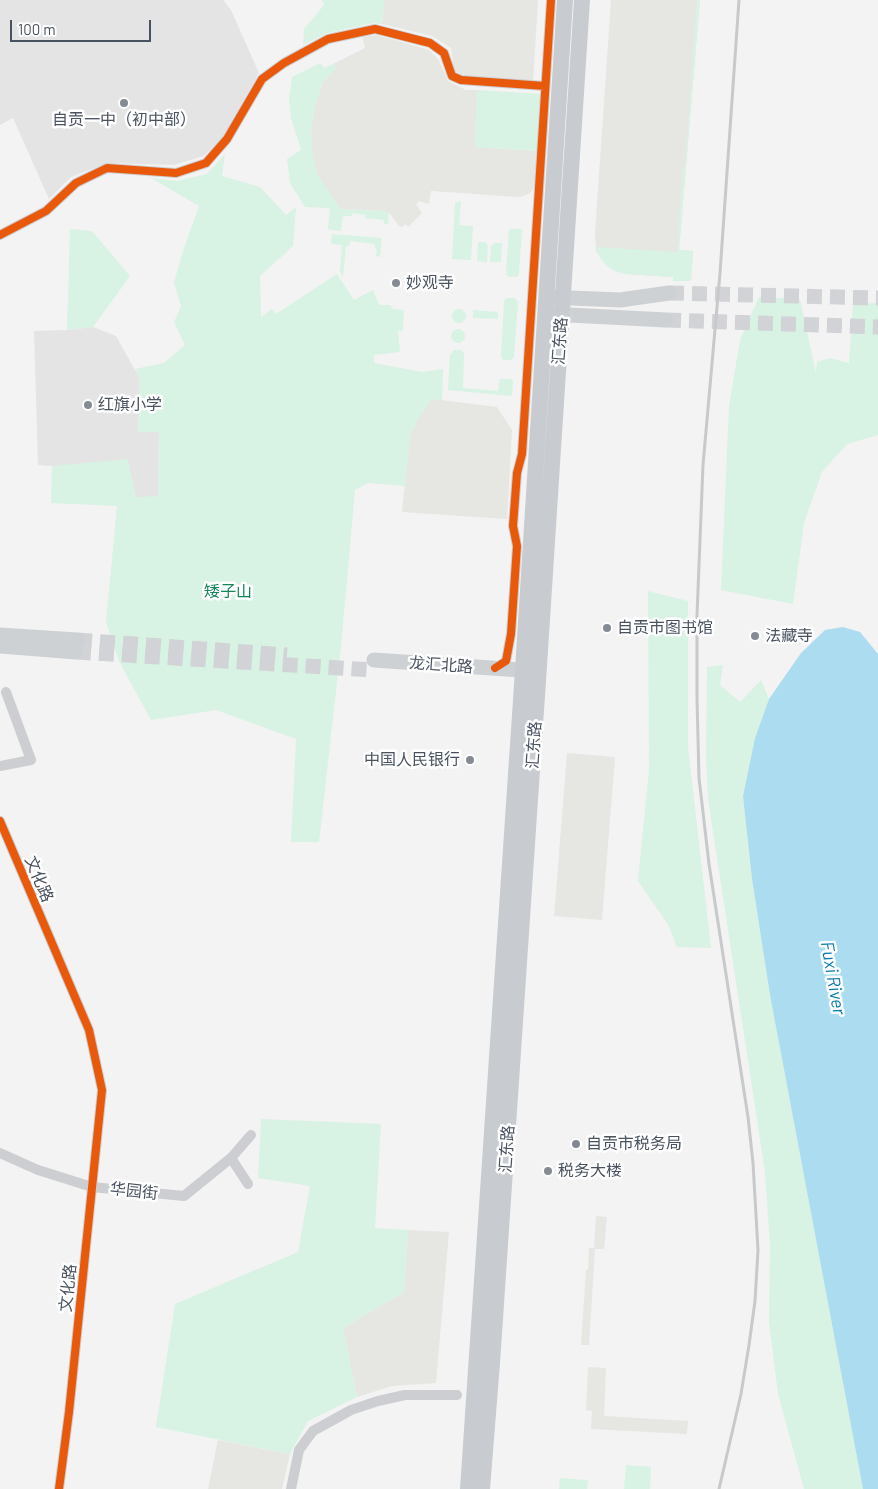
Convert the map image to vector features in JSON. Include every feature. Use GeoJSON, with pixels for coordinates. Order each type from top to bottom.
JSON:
{"type":"FeatureCollection","features":[{"type":"Feature","properties":{"kind":"main road","name":"汇东路"},"geometry":{"type":"LineString","coordinates":[[482,1489],[492,1363],[531,675],[555,297],[565,0]]}},
{"type":"Feature","properties":{"kind":"main road","name":"汇东路"},"geometry":{"type":"LineString","coordinates":[[555,297],[582,0]]}},
{"type":"Feature","properties":{"kind":"main road"},"geometry":{"type":"LineString","coordinates":[[554,314],[663,320],[654,309],[654,302],[665,293],[620,300],[555,297]]}},
{"type":"Feature","properties":{"kind":"main road"},"geometry":{"type":"LineString","coordinates":[[0,634],[77,646],[0,646]]}},
{"type":"Feature","properties":{"kind":"main road","name":"龙汇北路"},"geometry":{"type":"LineString","coordinates":[[374,665],[495,668],[531,675],[374,665]]}},
{"type":"Feature","properties":{"kind":"main road","name":"汇东路"},"geometry":{"type":"LineString","coordinates":[[468,1489],[531,675]]}},
{"type":"Feature","properties":{"kind":"street"},"geometry":{"type":"LineString","coordinates":[[495,668],[506,661],[511,634],[517,546],[513,526],[517,473],[522,454],[551,0]]}},
{"type":"Feature","properties":{"kind":"street"},"geometry":{"type":"LineString","coordinates":[[0,235],[46,211],[76,183],[107,168],[176,173],[206,163],[227,139],[262,79],[284,62],[328,40],[376,29],[430,42],[444,53],[452,76],[461,80],[545,86]]}},
{"type":"Feature","properties":{"kind":"street"},"geometry":{"type":"LineString","coordinates":[[0,766],[31,760],[6,692]]}},
{"type":"Feature","properties":{"kind":"street","name":"文化路"},"geometry":{"type":"LineString","coordinates":[[0,821],[89,1030],[102,1090],[69,1412],[59,1489]]}},
{"type":"Feature","properties":{"kind":"street","name":"华园街"},"geometry":{"type":"LineString","coordinates":[[0,1153],[38,1170],[92,1187],[184,1196],[231,1158],[251,1134]]}},
{"type":"Feature","properties":{"kind":"street"},"geometry":{"type":"LineString","coordinates":[[231,1158],[248,1184]]}},
{"type":"Feature","properties":{"kind":"street"},"geometry":{"type":"LineString","coordinates":[[290,1489],[299,1450],[313,1431],[351,1410],[378,1401],[405,1395],[457,1395]]}},
{"type":"Feature","properties":{"kind":"shaded area","name":"自贡一中（初中部）"},"geometry":{"type":"Polygon","coordinates":[[[0,0],[223,0],[231,10],[259,73],[222,138],[204,156],[174,165],[108,163],[71,177],[49,199],[13,118],[0,125],[0,0]]]}},
{"type":"Feature","properties":{"kind":"shaded area"},"geometry":{"type":"Polygon","coordinates":[[[384,0],[538,0],[533,83],[465,79],[454,70],[451,48],[432,36],[382,24],[384,0]]]}},
{"type":"Feature","properties":{"kind":"shaded area"},"geometry":{"type":"Polygon","coordinates":[[[611,0],[700,0],[679,250],[693,251],[691,281],[673,281],[673,277],[625,274],[613,270],[606,265],[596,251],[595,233],[611,0]]]}},
{"type":"Feature","properties":{"kind":"shaded area"},"geometry":{"type":"Polygon","coordinates":[[[377,35],[429,50],[438,59],[448,81],[466,90],[477,90],[475,147],[538,151],[534,188],[530,193],[518,197],[431,191],[429,204],[419,201],[416,204],[422,213],[408,227],[406,224],[402,227],[399,226],[390,214],[383,211],[340,209],[317,174],[312,153],[311,129],[315,106],[323,82],[335,69],[333,64],[365,48],[362,37],[377,35]]]}},
{"type":"Feature","properties":{"kind":"shaded area","name":"红旗小学"},"geometry":{"type":"Polygon","coordinates":[[[93,327],[116,336],[140,379],[138,431],[159,432],[158,497],[136,497],[52,466],[38,465],[34,331],[93,327]]]}},
{"type":"Feature","properties":{"kind":"shaded area"},"geometry":{"type":"Polygon","coordinates":[[[432,399],[497,407],[512,430],[507,519],[402,512],[410,435],[419,417],[432,399]]]}},
{"type":"Feature","properties":{"kind":"shaded area"},"geometry":{"type":"Polygon","coordinates":[[[567,753],[615,757],[602,920],[554,916],[567,753]]]}},
{"type":"Feature","properties":{"kind":"shaded area"},"geometry":{"type":"Polygon","coordinates":[[[596,1216],[607,1217],[604,1249],[595,1249],[589,1345],[581,1345],[586,1270],[588,1269],[589,1248],[594,1248],[596,1216]]]}},
{"type":"Feature","properties":{"kind":"shaded area"},"geometry":{"type":"Polygon","coordinates":[[[408,1230],[449,1232],[436,1383],[392,1386],[357,1397],[343,1328],[404,1292],[408,1230]]]}},
{"type":"Feature","properties":{"kind":"shaded area"},"geometry":{"type":"Polygon","coordinates":[[[588,1367],[606,1368],[604,1416],[688,1421],[687,1434],[591,1429],[592,1411],[586,1410],[588,1367]]]}},
{"type":"Feature","properties":{"kind":"shaded area"},"geometry":{"type":"Polygon","coordinates":[[[218,1440],[290,1454],[282,1489],[208,1489],[218,1440]]]}},
{"type":"Feature","properties":{"kind":"green space"},"geometry":{"type":"Polygon","coordinates":[[[322,0],[384,0],[382,24],[373,23],[327,33],[303,45],[304,29],[324,5],[322,0]]]}},
{"type":"Feature","properties":{"kind":"green space"},"geometry":{"type":"Polygon","coordinates":[[[697,0],[700,0],[679,250],[693,251],[691,281],[673,281],[673,277],[625,274],[613,270],[606,265],[600,258],[596,247],[677,252],[697,0]]]}},
{"type":"Feature","properties":{"kind":"green space"},"geometry":{"type":"Polygon","coordinates":[[[320,63],[324,68],[333,64],[336,69],[323,82],[315,106],[311,129],[312,153],[317,174],[340,209],[383,211],[389,214],[388,224],[384,224],[384,220],[365,218],[366,215],[351,213],[352,216],[343,216],[341,231],[328,229],[330,208],[305,207],[290,183],[287,159],[301,150],[291,118],[289,98],[292,77],[320,63]]]}},
{"type":"Feature","properties":{"kind":"green space"},"geometry":{"type":"Polygon","coordinates":[[[477,90],[541,94],[538,151],[475,147],[477,90]]]}},
{"type":"Feature","properties":{"kind":"green space","name":"矮子山"},"geometry":{"type":"Polygon","coordinates":[[[225,154],[222,176],[260,187],[286,215],[296,207],[293,246],[260,276],[261,317],[272,309],[276,314],[337,274],[354,300],[373,290],[379,305],[390,305],[393,309],[404,310],[403,331],[398,331],[400,352],[374,355],[374,363],[422,372],[443,369],[442,400],[432,399],[419,417],[410,435],[405,486],[368,483],[355,490],[341,647],[319,842],[291,842],[296,739],[216,710],[151,720],[119,661],[106,622],[117,506],[51,503],[52,466],[128,459],[136,497],[158,496],[159,432],[138,432],[140,379],[135,369],[164,363],[185,345],[174,322],[181,306],[174,283],[199,206],[151,178],[177,181],[207,174],[225,154]]]}},
{"type":"Feature","properties":{"kind":"green space"},"geometry":{"type":"Polygon","coordinates":[[[455,202],[461,202],[459,225],[473,226],[471,260],[452,259],[455,202]]]}},
{"type":"Feature","properties":{"kind":"green space"},"geometry":{"type":"Polygon","coordinates":[[[70,229],[92,231],[130,276],[93,327],[67,330],[70,229]]]}},
{"type":"Feature","properties":{"kind":"green space"},"geometry":{"type":"Polygon","coordinates":[[[509,229],[522,229],[519,274],[517,277],[509,277],[506,274],[509,229]]]}},
{"type":"Feature","properties":{"kind":"green space"},"geometry":{"type":"Polygon","coordinates":[[[332,234],[382,238],[380,257],[376,256],[375,244],[350,241],[349,246],[346,246],[343,277],[340,272],[342,245],[331,244],[332,234]]]}},
{"type":"Feature","properties":{"kind":"green space"},"geometry":{"type":"Polygon","coordinates":[[[478,242],[486,242],[488,245],[487,262],[477,261],[478,242]]]}},
{"type":"Feature","properties":{"kind":"green space"},"geometry":{"type":"Polygon","coordinates":[[[493,243],[502,243],[501,262],[490,262],[491,245],[493,243]]]}},
{"type":"Feature","properties":{"kind":"green space"},"geometry":{"type":"Polygon","coordinates":[[[759,297],[800,299],[816,373],[817,362],[830,358],[849,363],[853,304],[878,303],[878,435],[847,444],[822,472],[804,523],[793,604],[721,590],[729,406],[740,340],[759,297]]]}},
{"type":"Feature","properties":{"kind":"green space"},"geometry":{"type":"Polygon","coordinates":[[[506,298],[515,298],[518,302],[514,358],[510,360],[503,360],[501,356],[504,301],[506,298]]]}},
{"type":"Feature","properties":{"kind":"green space"},"geometry":{"type":"Polygon","coordinates":[[[456,309],[462,309],[466,316],[462,323],[456,323],[452,319],[452,313],[456,309]]]}},
{"type":"Feature","properties":{"kind":"green space"},"geometry":{"type":"Polygon","coordinates":[[[473,310],[498,312],[498,319],[473,318],[473,310]]]}},
{"type":"Feature","properties":{"kind":"green space"},"geometry":{"type":"Polygon","coordinates":[[[455,329],[461,329],[465,336],[461,343],[455,343],[451,339],[451,333],[455,329]]]}},
{"type":"Feature","properties":{"kind":"green space"},"geometry":{"type":"Polygon","coordinates":[[[454,350],[461,350],[464,353],[463,388],[498,391],[500,379],[511,379],[513,381],[512,396],[448,390],[450,355],[454,350]]]}},
{"type":"Feature","properties":{"kind":"green space"},"geometry":{"type":"Polygon","coordinates":[[[648,591],[688,601],[688,747],[711,948],[677,947],[669,926],[638,881],[649,769],[648,591]]]}},
{"type":"Feature","properties":{"kind":"green space"},"geometry":{"type":"Polygon","coordinates":[[[723,665],[720,685],[740,702],[761,680],[769,699],[755,738],[743,796],[752,879],[770,995],[863,1489],[804,1489],[778,1394],[769,1322],[770,1245],[765,1172],[708,799],[706,758],[707,667],[723,665]]]}},
{"type":"Feature","properties":{"kind":"green space"},"geometry":{"type":"Polygon","coordinates":[[[261,1119],[381,1124],[375,1228],[408,1230],[404,1292],[343,1328],[357,1397],[308,1421],[290,1454],[156,1427],[175,1304],[298,1252],[310,1186],[258,1178],[261,1119]]]}},
{"type":"Feature","properties":{"kind":"green space"},"geometry":{"type":"Polygon","coordinates":[[[626,1465],[651,1467],[650,1489],[624,1489],[626,1465]]]}},
{"type":"Feature","properties":{"kind":"green space"},"geometry":{"type":"Polygon","coordinates":[[[560,1478],[588,1480],[587,1489],[559,1489],[560,1478]]]}},
{"type":"Feature","properties":{"kind":"water","name":"Fuxi River"},"geometry":{"type":"Polygon","coordinates":[[[843,627],[860,632],[878,654],[878,1489],[863,1489],[770,995],[752,879],[743,796],[755,738],[769,699],[801,653],[825,630],[843,627]]]}},
{"type":"Feature","properties":{"kind":"tunnel"},"geometry":{"type":"LineString","coordinates":[[669,293],[878,298]]}},
{"type":"Feature","properties":{"kind":"tunnel"},"geometry":{"type":"LineString","coordinates":[[666,320],[878,327]]}},
{"type":"Feature","properties":{"kind":"tunnel"},"geometry":{"type":"LineString","coordinates":[[77,640],[287,655]]}},
{"type":"Feature","properties":{"kind":"tunnel"},"geometry":{"type":"LineString","coordinates":[[76,652],[374,670]]}},
{"type":"Feature","properties":{"kind":"railway"},"geometry":{"type":"LineString","coordinates":[[719,1489],[741,1394],[749,1345],[755,1301],[758,1250],[753,1163],[748,1117],[709,864],[699,778],[697,699],[697,615],[703,465],[720,273],[739,0]]}},
{"type":"Feature","properties":{"kind":"cycle path"},"geometry":{"type":"LineString","coordinates":[[495,668],[506,661],[511,634],[517,546],[513,526],[517,473],[522,454],[551,0]]}},
{"type":"Feature","properties":{"kind":"cycle path"},"geometry":{"type":"LineString","coordinates":[[0,235],[46,211],[76,183],[107,168],[176,173],[206,163],[227,139],[262,79],[284,63],[328,39],[375,29],[430,43],[444,53],[452,76],[461,80],[545,86]]}},
{"type":"Feature","properties":{"kind":"cycle path"},"geometry":{"type":"LineString","coordinates":[[0,821],[89,1030],[102,1090],[69,1412],[59,1489]]}},
{"type":"Feature","properties":{"kind":"place","name":"自贡一中（初中部）"},"geometry":{"type":"Point","coordinates":[124,103]}},
{"type":"Feature","properties":{"kind":"place","name":"妙观寺"},"geometry":{"type":"Point","coordinates":[396,283]}},
{"type":"Feature","properties":{"kind":"place","name":"红旗小学"},"geometry":{"type":"Point","coordinates":[88,405]}},
{"type":"Feature","properties":{"kind":"place","name":"自贡市图书馆"},"geometry":{"type":"Point","coordinates":[607,628]}},
{"type":"Feature","properties":{"kind":"place","name":"法藏寺"},"geometry":{"type":"Point","coordinates":[755,636]}},
{"type":"Feature","properties":{"kind":"place","name":"中国人民银行"},"geometry":{"type":"Point","coordinates":[470,760]}},
{"type":"Feature","properties":{"kind":"place","name":"自贡市税务局"},"geometry":{"type":"Point","coordinates":[576,1144]}},
{"type":"Feature","properties":{"kind":"place","name":"税务大楼"},"geometry":{"type":"Point","coordinates":[548,1171]}}]}
